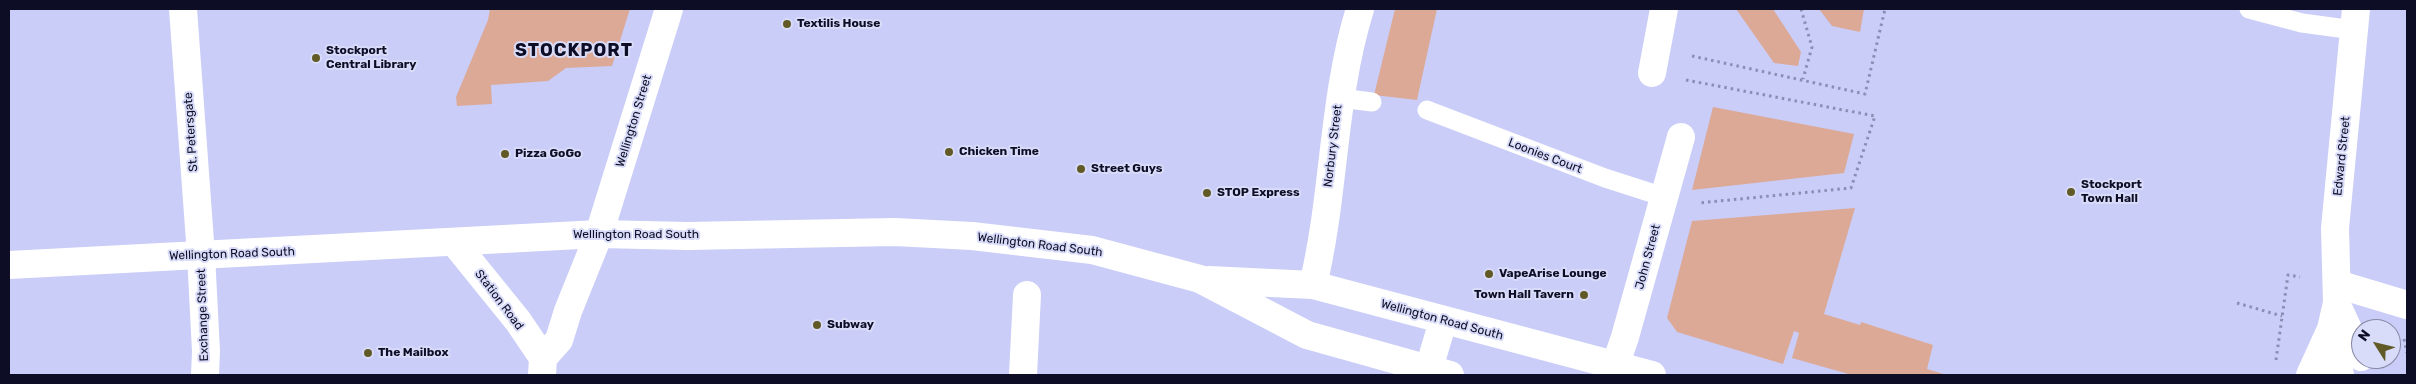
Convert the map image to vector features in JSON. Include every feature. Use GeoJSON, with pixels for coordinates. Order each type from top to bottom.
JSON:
{"type":"FeatureCollection","features":[{"type":"Feature","properties":{"kind":"main road","name":"St. Petersgate"},"geometry":{"type":"LineString","coordinates":[[183,9],[201,255]]}},
{"type":"Feature","properties":{"kind":"main road","name":"Wellington Street"},"geometry":{"type":"LineString","coordinates":[[599,234],[669,9]]}},
{"type":"Feature","properties":{"kind":"main road","name":"Norbury Street"},"geometry":{"type":"LineString","coordinates":[[1313,285],[1320,256],[1349,43],[1360,9]]}},
{"type":"Feature","properties":{"kind":"main road"},"geometry":{"type":"LineString","coordinates":[[1652,73],[1664,9]]}},
{"type":"Feature","properties":{"kind":"main road","name":"Edward Street"},"geometry":{"type":"LineString","coordinates":[[2340,375],[2335,305],[2335,228],[2355,19]]}},
{"type":"Feature","properties":{"kind":"main road","name":"John Street"},"geometry":{"type":"LineString","coordinates":[[1613,370],[1627,331],[1681,137]]}},
{"type":"Feature","properties":{"kind":"main road","name":"Wellington Road South"},"geometry":{"type":"LineString","coordinates":[[9,265],[599,234],[688,236],[895,232],[972,236],[1092,250],[1200,279],[1313,285],[1443,320],[1613,370],[1652,375]]}},
{"type":"Feature","properties":{"kind":"main road","name":"Station Road"},"geometry":{"type":"LineString","coordinates":[[542,367],[559,340],[568,311],[599,234]]}},
{"type":"Feature","properties":{"kind":"main road","name":"Station Road"},"geometry":{"type":"LineString","coordinates":[[454,242],[518,321],[542,367]]}},
{"type":"Feature","properties":{"kind":"main road","name":"Exchange Street"},"geometry":{"type":"LineString","coordinates":[[201,255],[206,351],[205,375]]}},
{"type":"Feature","properties":{"kind":"main road","name":"Wellington Road South"},"geometry":{"type":"LineString","coordinates":[[1200,279],[1307,334],[1435,373]]}},
{"type":"Feature","properties":{"kind":"main road"},"geometry":{"type":"LineString","coordinates":[[1023,375],[1027,295]]}},
{"type":"Feature","properties":{"kind":"main road"},"geometry":{"type":"LineString","coordinates":[[2310,375],[2335,305],[2407,305]]}},
{"type":"Feature","properties":{"kind":"main road","name":"Edward Street"},"geometry":{"type":"LineString","coordinates":[[2335,305],[2351,338]]}},
{"type":"Feature","properties":{"kind":"main road"},"geometry":{"type":"LineString","coordinates":[[1435,373],[1443,320]]}},
{"type":"Feature","properties":{"kind":"lane"},"geometry":{"type":"LineString","coordinates":[[2249,9],[2302,23],[2355,19]]}},
{"type":"Feature","properties":{"kind":"lane"},"geometry":{"type":"LineString","coordinates":[[1340,98],[1372,102]]}},
{"type":"Feature","properties":{"kind":"lane","name":"Loonies Court"},"geometry":{"type":"LineString","coordinates":[[1426,110],[1605,178],[1664,197]]}},
{"type":"Feature","properties":{"kind":"path"},"geometry":{"type":"LineString","coordinates":[[1801,9],[1812,47],[1803,79]]}},
{"type":"Feature","properties":{"kind":"path"},"geometry":{"type":"LineString","coordinates":[[1728,64],[1865,94],[1886,9]]}},
{"type":"Feature","properties":{"kind":"path"},"geometry":{"type":"LineString","coordinates":[[1652,73],[1875,116],[1851,188],[1689,204],[1664,197]]}},
{"type":"Feature","properties":{"kind":"path"},"geometry":{"type":"LineString","coordinates":[[2275,367],[2288,275],[2335,305]]}},
{"type":"Feature","properties":{"kind":"path"},"geometry":{"type":"LineString","coordinates":[[2237,303],[2282,316]]}},
{"type":"Feature","properties":{"kind":"shaded area"},"geometry":{"type":"Polygon","coordinates":[[[490,9],[630,9],[612,66],[566,68],[548,81],[491,85],[492,104],[457,106],[456,97],[488,20],[490,9]]]}},
{"type":"Feature","properties":{"kind":"shaded area"},"geometry":{"type":"Polygon","coordinates":[[[1395,9],[1437,9],[1417,100],[1374,95],[1395,9]]]}},
{"type":"Feature","properties":{"kind":"shaded area"},"geometry":{"type":"Polygon","coordinates":[[[1736,9],[1773,9],[1801,52],[1798,66],[1774,63],[1736,9]]]}},
{"type":"Feature","properties":{"kind":"shaded area"},"geometry":{"type":"Polygon","coordinates":[[[1819,9],[1864,9],[1860,32],[1832,26],[1819,9]]]}},
{"type":"Feature","properties":{"kind":"shaded area"},"geometry":{"type":"Polygon","coordinates":[[[1713,107],[1854,134],[1844,173],[1692,190],[1713,107]]]}},
{"type":"Feature","properties":{"kind":"shaded area"},"geometry":{"type":"Polygon","coordinates":[[[1855,208],[1824,314],[1860,325],[1861,322],[1933,345],[1927,369],[1947,375],[1852,375],[1792,358],[1799,333],[1794,331],[1783,364],[1677,332],[1667,318],[1692,221],[1855,208]]]}},
{"type":"Feature","properties":{"kind":"place","name":"Textilis House"},"geometry":{"type":"Point","coordinates":[787,24]}},
{"type":"Feature","properties":{"kind":"place","name":"Stockport Central Library"},"geometry":{"type":"Point","coordinates":[316,58]}},
{"type":"Feature","properties":{"kind":"place","name":"Chicken Time"},"geometry":{"type":"Point","coordinates":[949,152]}},
{"type":"Feature","properties":{"kind":"place","name":"Pizza GoGo"},"geometry":{"type":"Point","coordinates":[505,154]}},
{"type":"Feature","properties":{"kind":"place","name":"Street Guys"},"geometry":{"type":"Point","coordinates":[1081,169]}},
{"type":"Feature","properties":{"kind":"place","name":"Stockport Town Hall"},"geometry":{"type":"Point","coordinates":[2071,192]}},
{"type":"Feature","properties":{"kind":"place","name":"STOP Express"},"geometry":{"type":"Point","coordinates":[1207,193]}},
{"type":"Feature","properties":{"kind":"place","name":"VapeArise Lounge"},"geometry":{"type":"Point","coordinates":[1489,274]}},
{"type":"Feature","properties":{"kind":"place","name":"Town Hall Tavern"},"geometry":{"type":"Point","coordinates":[1584,295]}},
{"type":"Feature","properties":{"kind":"place","name":"Subway"},"geometry":{"type":"Point","coordinates":[817,325]}},
{"type":"Feature","properties":{"kind":"place","name":"The Mailbox"},"geometry":{"type":"Point","coordinates":[368,353]}},
{"type":"Feature","properties":{"kind":"district","name":"STOCKPORT"},"geometry":{"type":"Point","coordinates":[574,51]}}]}
